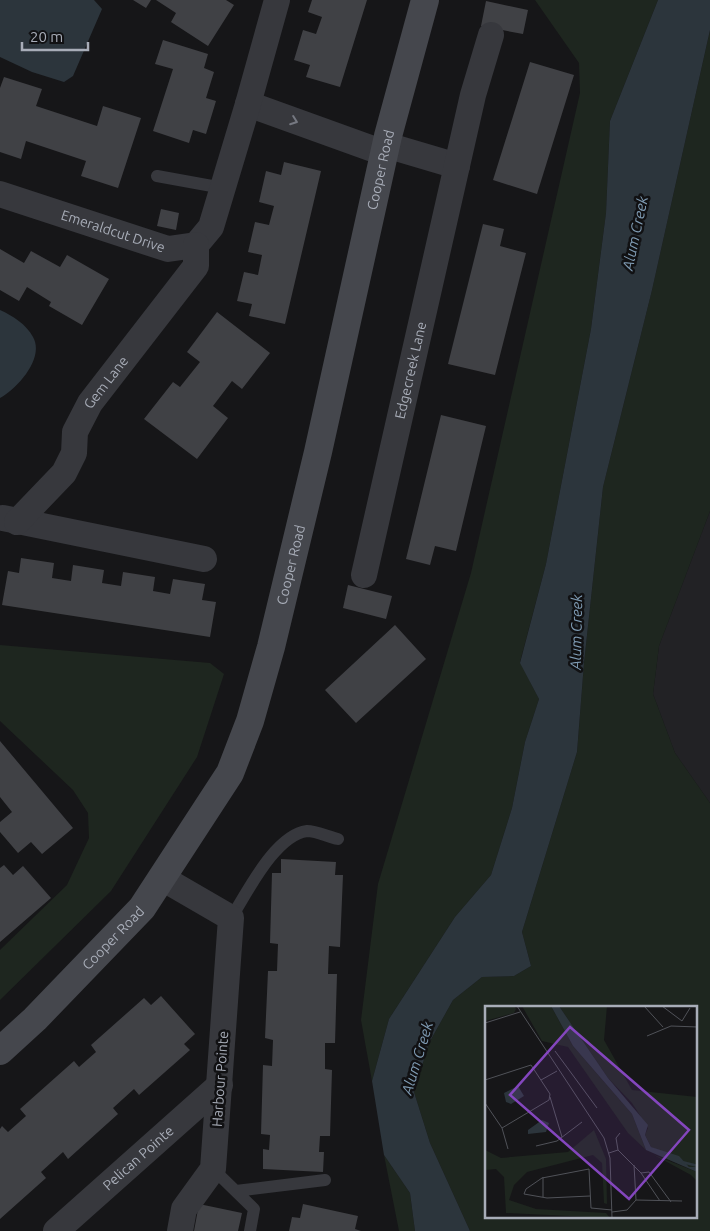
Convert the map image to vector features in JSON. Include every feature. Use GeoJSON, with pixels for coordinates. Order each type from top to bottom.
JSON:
{"type":"FeatureCollection","features":[{"type":"Feature","properties":{"kind":"street"},"geometry":{"type":"LineString","coordinates":[[196,245],[211,227],[251,95],[276,0]]}},
{"type":"Feature","properties":{"kind":"street","name":"Cooper Road"},"geometry":{"type":"LineString","coordinates":[[0,1051],[35,1019],[142,908],[230,773],[250,722],[271,647],[316,461],[386,145],[425,0]]}},
{"type":"Feature","properties":{"kind":"street","name":"Edgecreek Lane"},"geometry":{"type":"LineString","coordinates":[[364,575],[473,96],[491,36]]}},
{"type":"Feature","properties":{"kind":"street"},"geometry":{"type":"LineString","coordinates":[[251,95],[386,145],[458,166]]}},
{"type":"Feature","properties":{"kind":"street","name":"Emeraldcut Drive"},"geometry":{"type":"LineString","coordinates":[[0,194],[168,249],[196,245]]}},
{"type":"Feature","properties":{"kind":"street","name":"Gem Lane"},"geometry":{"type":"LineString","coordinates":[[9,520],[64,473],[74,454],[75,432],[90,403],[196,266],[196,245]]}},
{"type":"Feature","properties":{"kind":"street","name":"Gem Lane"},"geometry":{"type":"LineString","coordinates":[[9,520],[204,559]]}},
{"type":"Feature","properties":{"kind":"street"},"geometry":{"type":"LineString","coordinates":[[162,878],[231,918]]}},
{"type":"Feature","properties":{"kind":"street","name":"Harbour Pointe"},"geometry":{"type":"LineString","coordinates":[[214,1169],[231,918]]}},
{"type":"Feature","properties":{"kind":"street","name":"Pelican Pointe"},"geometry":{"type":"LineString","coordinates":[[56,1231],[220,1085]]}},
{"type":"Feature","properties":{"kind":"street"},"geometry":{"type":"LineString","coordinates":[[180,1231],[184,1209],[214,1169]]}},
{"type":"Feature","properties":{"kind":"lane"},"geometry":{"type":"LineString","coordinates":[[157,176],[223,188]]}},
{"type":"Feature","properties":{"kind":"lane","name":"Harbour Pointe"},"geometry":{"type":"LineString","coordinates":[[231,918],[264,867],[286,839],[308,831],[338,839]]}},
{"type":"Feature","properties":{"kind":"lane"},"geometry":{"type":"LineString","coordinates":[[214,1169],[254,1209],[250,1231]]}},
{"type":"Feature","properties":{"kind":"lane"},"geometry":{"type":"LineString","coordinates":[[236,1190],[325,1180]]}},
{"type":"Feature","properties":{"kind":"shaded area"},"geometry":{"type":"Polygon","coordinates":[[[535,0],[658,0],[610,121],[606,213],[591,329],[546,564],[520,662],[539,699],[525,742],[512,808],[491,875],[455,917],[389,1019],[372,1081],[361,1020],[378,884],[471,573],[580,93],[579,63],[535,0]]]}},
{"type":"Feature","properties":{"kind":"shaded area"},"geometry":{"type":"Polygon","coordinates":[[[710,30],[710,511],[659,646],[653,694],[675,753],[710,803],[710,1231],[470,1231],[430,1143],[414,1092],[429,1043],[453,1000],[482,977],[514,976],[531,966],[522,932],[577,752],[584,663],[603,487],[652,290],[710,30]]]}},
{"type":"Feature","properties":{"kind":"shaded area"},"geometry":{"type":"Polygon","coordinates":[[[710,511],[710,803],[675,753],[653,694],[659,646],[710,511]]]}},
{"type":"Feature","properties":{"kind":"shaded area"},"geometry":{"type":"Polygon","coordinates":[[[0,645],[210,663],[224,674],[197,757],[111,891],[0,1000],[0,950],[67,885],[89,838],[88,813],[73,790],[0,721],[0,645]]]}},
{"type":"Feature","properties":{"kind":"shaded area"},"geometry":{"type":"Polygon","coordinates":[[[384,1155],[410,1193],[415,1231],[399,1231],[384,1155]]]}},
{"type":"Feature","properties":{"kind":"water"},"geometry":{"type":"Polygon","coordinates":[[[0,0],[94,0],[102,9],[73,76],[64,82],[32,72],[0,57],[0,0]]]}},
{"type":"Feature","properties":{"kind":"water","name":"Alum Creek"},"geometry":{"type":"Polygon","coordinates":[[[658,0],[710,0],[710,30],[652,290],[603,487],[584,663],[577,752],[522,932],[531,966],[514,976],[482,977],[453,1000],[429,1043],[414,1092],[430,1143],[470,1231],[415,1231],[410,1193],[384,1155],[372,1081],[389,1019],[455,917],[491,875],[512,808],[525,742],[539,699],[520,663],[546,564],[591,329],[606,213],[610,121],[658,0]]]}},
{"type":"Feature","properties":{"kind":"water"},"geometry":{"type":"Polygon","coordinates":[[[0,310],[23,324],[30,332],[36,345],[32,363],[27,372],[14,388],[0,398],[0,310]]]}},
{"type":"Feature","properties":{"kind":"building"},"geometry":{"type":"Polygon","coordinates":[[[133,0],[151,0],[146,8],[133,0]]]}},
{"type":"Feature","properties":{"kind":"building"},"geometry":{"type":"Polygon","coordinates":[[[156,0],[226,0],[234,5],[208,46],[171,22],[176,13],[156,0]]]}},
{"type":"Feature","properties":{"kind":"building"},"geometry":{"type":"Polygon","coordinates":[[[312,0],[367,0],[340,87],[306,77],[310,65],[294,60],[303,30],[316,34],[322,17],[308,12],[312,0]]]}},
{"type":"Feature","properties":{"kind":"building"},"geometry":{"type":"Polygon","coordinates":[[[486,1],[528,10],[523,34],[481,26],[486,1]]]}},
{"type":"Feature","properties":{"kind":"building"},"geometry":{"type":"Polygon","coordinates":[[[163,40],[208,54],[204,68],[214,72],[206,98],[216,101],[206,134],[193,130],[189,143],[153,131],[173,69],[155,64],[163,40]]]}},
{"type":"Feature","properties":{"kind":"building"},"geometry":{"type":"Polygon","coordinates":[[[530,62],[574,75],[537,194],[493,180],[530,62]]]}},
{"type":"Feature","properties":{"kind":"building"},"geometry":{"type":"Polygon","coordinates":[[[4,77],[42,89],[36,106],[97,126],[103,106],[141,118],[118,188],[81,176],[86,161],[26,141],[21,159],[0,152],[0,88],[4,77]]]}},
{"type":"Feature","properties":{"kind":"building"},"geometry":{"type":"Polygon","coordinates":[[[284,162],[321,171],[285,324],[249,316],[252,304],[237,301],[244,272],[258,275],[262,255],[248,252],[255,222],[269,225],[274,206],[259,202],[266,171],[281,175],[284,162]]]}},
{"type":"Feature","properties":{"kind":"building"},"geometry":{"type":"Polygon","coordinates":[[[161,209],[179,213],[176,230],[157,226],[161,209]]]}},
{"type":"Feature","properties":{"kind":"building"},"geometry":{"type":"Polygon","coordinates":[[[483,224],[504,229],[500,246],[526,253],[495,375],[448,364],[483,224]]]}},
{"type":"Feature","properties":{"kind":"building"},"geometry":{"type":"Polygon","coordinates":[[[0,249],[24,263],[31,251],[60,267],[67,255],[109,279],[82,325],[49,306],[51,302],[27,287],[19,301],[0,290],[0,249]]]}},
{"type":"Feature","properties":{"kind":"building"},"geometry":{"type":"Polygon","coordinates":[[[217,312],[270,353],[242,389],[232,381],[213,406],[228,418],[197,459],[144,419],[173,382],[180,387],[200,362],[187,352],[217,312]]]}},
{"type":"Feature","properties":{"kind":"building"},"geometry":{"type":"Polygon","coordinates":[[[441,415],[486,426],[456,551],[435,546],[430,565],[406,559],[441,415]]]}},
{"type":"Feature","properties":{"kind":"building"},"geometry":{"type":"Polygon","coordinates":[[[21,558],[54,563],[52,578],[71,581],[73,565],[104,570],[102,583],[121,586],[123,572],[155,577],[153,591],[170,594],[173,579],[205,584],[202,600],[216,602],[210,637],[2,605],[8,571],[19,573],[21,558]]]}},
{"type":"Feature","properties":{"kind":"building"},"geometry":{"type":"Polygon","coordinates":[[[348,585],[392,596],[386,619],[343,608],[348,585]]]}},
{"type":"Feature","properties":{"kind":"building"},"geometry":{"type":"Polygon","coordinates":[[[395,625],[426,659],[356,723],[325,690],[395,625]]]}},
{"type":"Feature","properties":{"kind":"building"},"geometry":{"type":"Polygon","coordinates":[[[0,741],[73,828],[42,854],[31,842],[18,853],[0,832],[0,822],[12,812],[0,797],[0,741]]]}},
{"type":"Feature","properties":{"kind":"building"},"geometry":{"type":"Polygon","coordinates":[[[281,859],[336,862],[335,875],[343,875],[340,947],[329,946],[328,974],[337,974],[335,1043],[325,1043],[325,1069],[332,1070],[330,1136],[320,1136],[319,1152],[324,1152],[323,1172],[263,1169],[263,1149],[269,1150],[270,1135],[261,1134],[263,1065],[272,1066],[273,1040],[265,1038],[268,971],[277,971],[278,944],[270,943],[272,873],[281,873],[281,859]]]}},
{"type":"Feature","properties":{"kind":"building"},"geometry":{"type":"Polygon","coordinates":[[[4,865],[13,875],[23,866],[51,898],[0,942],[0,868],[4,865]]]}},
{"type":"Feature","properties":{"kind":"building"},"geometry":{"type":"Polygon","coordinates":[[[161,996],[195,1034],[184,1044],[190,1050],[139,1095],[134,1089],[113,1108],[118,1114],[68,1159],[63,1152],[41,1172],[46,1178],[0,1219],[0,1129],[2,1126],[8,1132],[26,1116],[20,1109],[74,1061],[79,1067],[96,1052],[91,1045],[144,998],[151,1005],[161,996]]]}},
{"type":"Feature","properties":{"kind":"building"},"geometry":{"type":"Polygon","coordinates":[[[199,1204],[242,1213],[238,1231],[194,1231],[199,1204]]]}},
{"type":"Feature","properties":{"kind":"building"},"geometry":{"type":"Polygon","coordinates":[[[303,1204],[358,1216],[355,1229],[361,1231],[289,1231],[292,1217],[300,1218],[303,1204]]]}}]}
